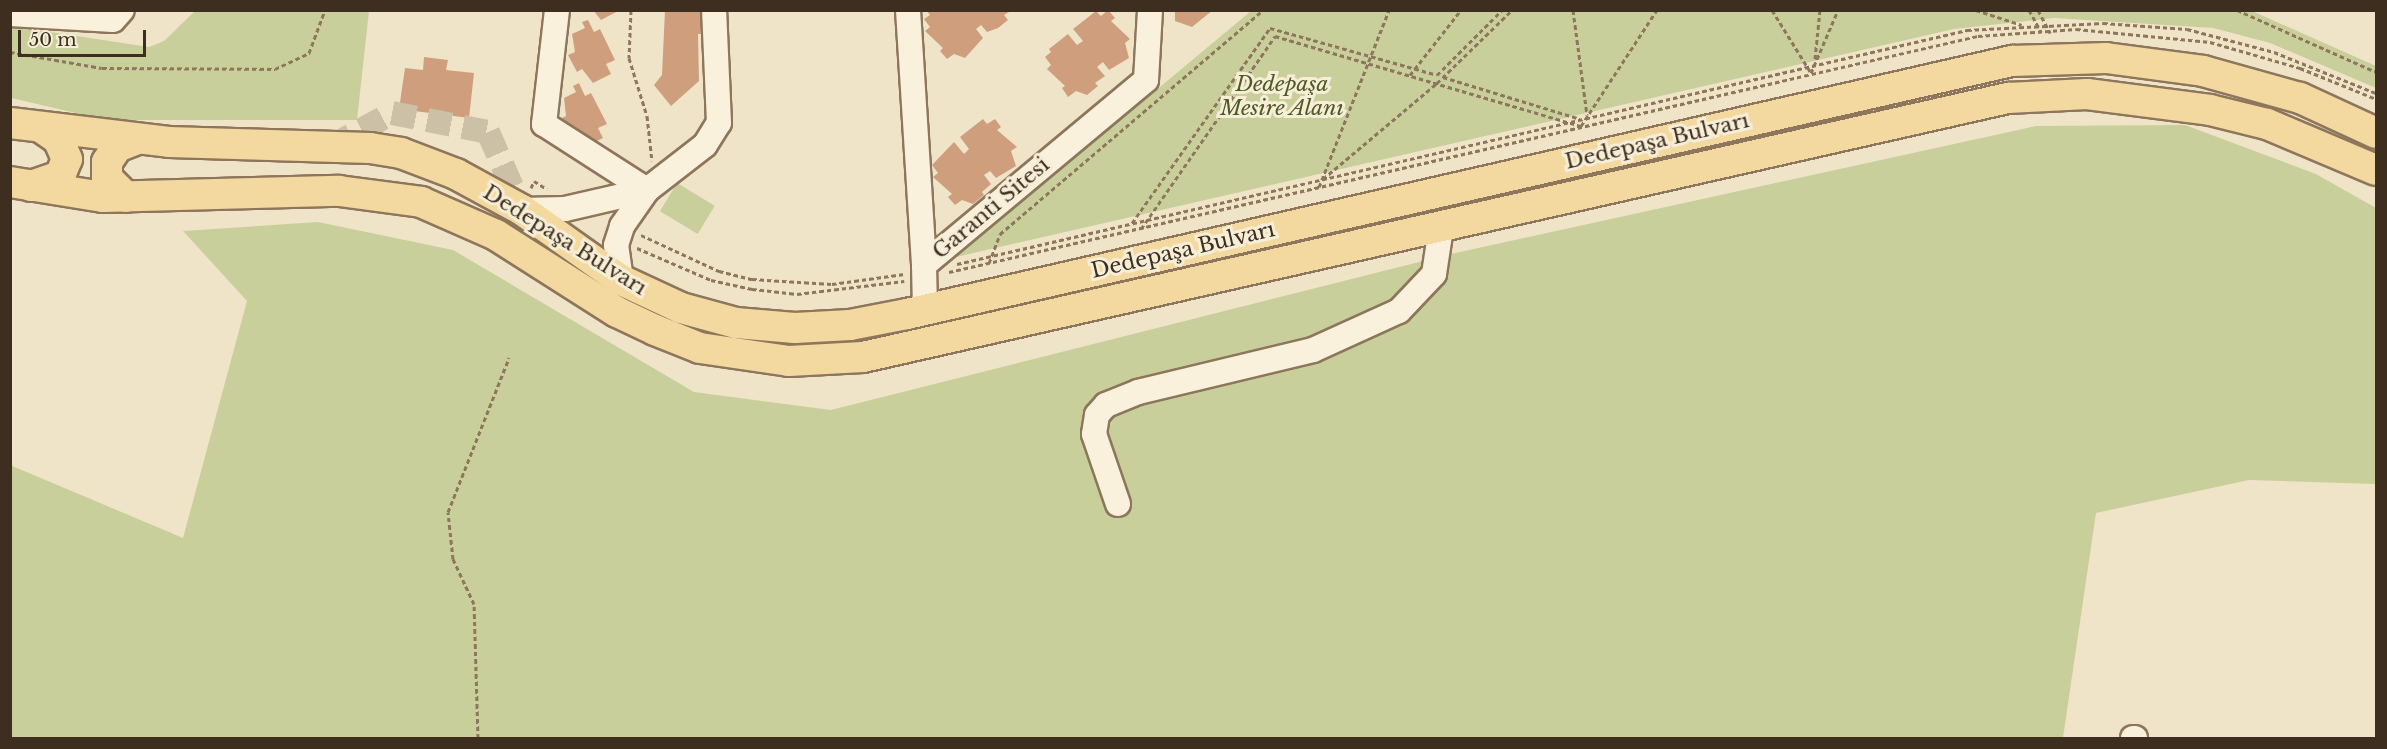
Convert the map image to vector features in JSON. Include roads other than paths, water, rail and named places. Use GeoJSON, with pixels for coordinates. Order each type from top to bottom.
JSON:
{"type":"FeatureCollection","features":[{"type":"Feature","properties":{"kind":"main road","name":"Dedepaşa Bulvarı"},"geometry":{"type":"LineString","coordinates":[[10,123],[43,129],[138,139],[401,153],[526,200],[621,280],[681,308],[748,324],[795,328],[850,325],[925,310],[1967,68],[2052,45],[2247,81],[2376,133]]}},
{"type":"Feature","properties":{"kind":"main road","name":"Dedepaşa Bulvarı"},"geometry":{"type":"LineString","coordinates":[[21,184],[126,197],[339,190],[421,202],[496,235],[617,312],[656,330],[700,348],[789,361],[863,357],[1441,228],[1964,104],[2049,94],[2125,97],[2219,112],[2298,136],[2376,171]]}},
{"type":"Feature","properties":{"kind":"main road"},"geometry":{"type":"LineString","coordinates":[[21,184],[60,177],[67,159],[58,139],[43,129]]}},
{"type":"Feature","properties":{"kind":"main road"},"geometry":{"type":"LineString","coordinates":[[126,197],[107,178],[107,162],[117,147],[138,139]]}},
{"type":"Feature","properties":{"kind":"lane"},"geometry":{"type":"LineString","coordinates":[[557,10],[544,124],[651,186]]}},
{"type":"Feature","properties":{"kind":"lane"},"geometry":{"type":"LineString","coordinates":[[621,280],[616,261],[620,232],[651,186],[705,145],[719,123],[714,10]]}},
{"type":"Feature","properties":{"kind":"lane","name":"Garanti Sitesi"},"geometry":{"type":"LineString","coordinates":[[908,10],[923,271]]}},
{"type":"Feature","properties":{"kind":"lane","name":"Garanti Sitesi"},"geometry":{"type":"LineString","coordinates":[[923,271],[1146,80],[1150,10]]}},
{"type":"Feature","properties":{"kind":"lane"},"geometry":{"type":"LineString","coordinates":[[10,14],[113,14]]}},
{"type":"Feature","properties":{"kind":"lane"},"geometry":{"type":"LineString","coordinates":[[526,200],[570,208],[651,186]]}},
{"type":"Feature","properties":{"kind":"lane"},"geometry":{"type":"LineString","coordinates":[[1118,504],[1094,434],[1097,415],[1106,405],[1138,392],[1313,350],[1389,316],[1422,291],[1434,274],[1441,228]]}},
{"type":"Feature","properties":{"kind":"lane"},"geometry":{"type":"LineString","coordinates":[[923,271],[925,310]]}},
{"type":"Feature","properties":{"kind":"tunnel"},"geometry":{"type":"LineString","coordinates":[[330,147],[392,113],[488,132],[522,210]]}},
{"type":"Feature","properties":{"kind":"park label","name":"Dedepaşa Mesire Alanı"},"geometry":{"type":"Point","coordinates":[1282,96]}}]}
